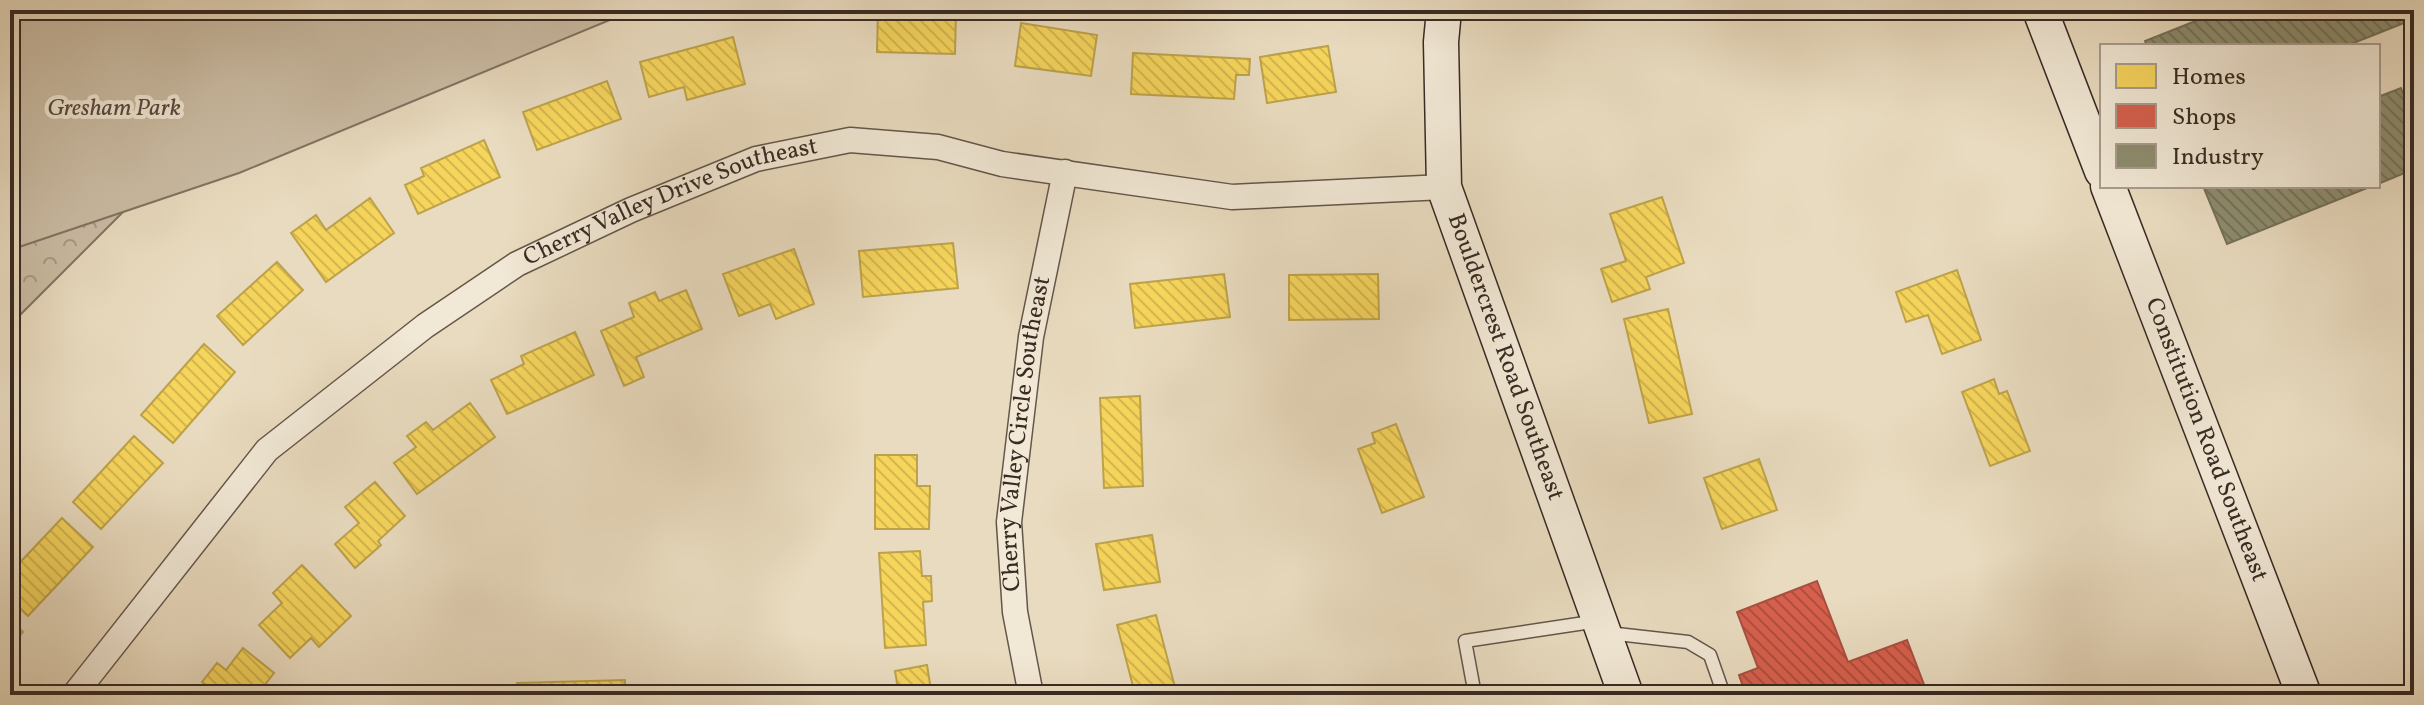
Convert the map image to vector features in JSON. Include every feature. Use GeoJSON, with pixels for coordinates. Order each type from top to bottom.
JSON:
{"type":"FeatureCollection","features":[{"type":"Feature","properties":{"kind":"street","name":"Bouldercrest Road Southeast"},"geometry":{"type":"LineString","coordinates":[[1444,10],[1441,42],[1444,187],[1626,695]]}},
{"type":"Feature","properties":{"kind":"street"},"geometry":{"type":"LineString","coordinates":[[2040,10],[2100,166]]}},
{"type":"Feature","properties":{"kind":"street","name":"Cherry Valley Drive Southeast"},"geometry":{"type":"LineString","coordinates":[[74,695],[267,450],[425,326],[517,264],[631,210],[756,159],[850,140],[938,147],[1002,164],[1232,197],[1444,187]]}},
{"type":"Feature","properties":{"kind":"street","name":"Cherry Valley Circle Southeast"},"geometry":{"type":"LineString","coordinates":[[1031,695],[1015,612],[1009,522],[1031,337],[1065,172]]}},
{"type":"Feature","properties":{"kind":"street","name":"Constitution Road Southeast"},"geometry":{"type":"LineString","coordinates":[[2109,188],[2304,695]]}},
{"type":"Feature","properties":{"kind":"lane"},"geometry":{"type":"LineString","coordinates":[[1475,695],[1465,641],[1601,627],[1688,642],[1710,655],[1724,695]]}},
{"type":"Feature","properties":{"kind":"green space","name":"Gresham Park"},"geometry":{"type":"Polygon","coordinates":[[[10,10],[634,10],[239,173],[10,250],[10,10]]]}},
{"type":"Feature","properties":{"kind":"green space"},"geometry":{"type":"Polygon","coordinates":[[[10,48],[153,182],[10,325],[10,48]]]}},
{"type":"Feature","properties":{"kind":"building: Homes"},"geometry":{"type":"Polygon","coordinates":[[[878,10],[956,10],[955,54],[877,52],[878,10]]]}},
{"type":"Feature","properties":{"kind":"building: Homes"},"geometry":{"type":"Polygon","coordinates":[[[1021,23],[1097,35],[1091,76],[1015,66],[1021,23]]]}},
{"type":"Feature","properties":{"kind":"building: Homes"},"geometry":{"type":"Polygon","coordinates":[[[733,37],[745,84],[687,100],[684,87],[649,97],[640,62],[733,37]]]}},
{"type":"Feature","properties":{"kind":"building: Homes"},"geometry":{"type":"Polygon","coordinates":[[[1328,46],[1336,92],[1267,103],[1260,57],[1328,46]]]}},
{"type":"Feature","properties":{"kind":"building: Homes"},"geometry":{"type":"Polygon","coordinates":[[[1133,53],[1250,59],[1249,75],[1236,75],[1234,99],[1131,94],[1133,53]]]}},
{"type":"Feature","properties":{"kind":"building: Homes"},"geometry":{"type":"Polygon","coordinates":[[[607,81],[621,119],[537,150],[523,112],[607,81]]]}},
{"type":"Feature","properties":{"kind":"building: Homes"},"geometry":{"type":"Polygon","coordinates":[[[484,140],[500,177],[418,214],[405,185],[424,176],[421,168],[484,140]]]}},
{"type":"Feature","properties":{"kind":"building: Homes"},"geometry":{"type":"Polygon","coordinates":[[[1662,197],[1684,263],[1646,277],[1650,289],[1612,302],[1601,269],[1626,261],[1610,214],[1662,197]]]}},
{"type":"Feature","properties":{"kind":"building: Homes"},"geometry":{"type":"Polygon","coordinates":[[[370,198],[394,233],[326,282],[291,233],[316,215],[326,230],[370,198]]]}},
{"type":"Feature","properties":{"kind":"building: Homes"},"geometry":{"type":"Polygon","coordinates":[[[953,243],[958,288],[863,297],[859,251],[953,243]]]}},
{"type":"Feature","properties":{"kind":"building: Homes"},"geometry":{"type":"Polygon","coordinates":[[[794,249],[814,304],[776,319],[770,304],[739,316],[723,274],[794,249]]]}},
{"type":"Feature","properties":{"kind":"building: Homes"},"geometry":{"type":"Polygon","coordinates":[[[277,262],[303,290],[243,345],[217,316],[277,262]]]}},
{"type":"Feature","properties":{"kind":"building: Homes"},"geometry":{"type":"Polygon","coordinates":[[[1957,270],[1981,340],[1942,354],[1928,315],[1906,322],[1896,292],[1957,270]]]}},
{"type":"Feature","properties":{"kind":"building: Homes"},"geometry":{"type":"Polygon","coordinates":[[[1224,274],[1230,317],[1135,328],[1130,284],[1224,274]]]}},
{"type":"Feature","properties":{"kind":"building: Homes"},"geometry":{"type":"Polygon","coordinates":[[[1378,274],[1379,319],[1289,320],[1289,275],[1378,274]]]}},
{"type":"Feature","properties":{"kind":"building: Homes"},"geometry":{"type":"Polygon","coordinates":[[[686,290],[702,329],[636,357],[644,377],[624,386],[601,331],[634,317],[629,303],[655,292],[659,301],[686,290]]]}},
{"type":"Feature","properties":{"kind":"building: Homes"},"geometry":{"type":"Polygon","coordinates":[[[1668,309],[1692,414],[1649,423],[1624,319],[1668,309]]]}},
{"type":"Feature","properties":{"kind":"building: Homes"},"geometry":{"type":"Polygon","coordinates":[[[575,332],[594,375],[507,414],[491,380],[524,364],[521,356],[575,332]]]}},
{"type":"Feature","properties":{"kind":"building: Homes"},"geometry":{"type":"Polygon","coordinates":[[[204,344],[235,372],[173,443],[141,415],[204,344]]]}},
{"type":"Feature","properties":{"kind":"building: Homes"},"geometry":{"type":"Polygon","coordinates":[[[1994,379],[1999,394],[2007,391],[2030,451],[1990,466],[1962,392],[1994,379]]]}},
{"type":"Feature","properties":{"kind":"building: Homes"},"geometry":{"type":"Polygon","coordinates":[[[1140,396],[1143,486],[1104,488],[1100,398],[1140,396]]]}},
{"type":"Feature","properties":{"kind":"building: Homes"},"geometry":{"type":"Polygon","coordinates":[[[470,403],[495,437],[417,494],[394,463],[416,447],[407,436],[426,422],[433,430],[470,403]]]}},
{"type":"Feature","properties":{"kind":"building: Homes"},"geometry":{"type":"Polygon","coordinates":[[[1396,424],[1424,497],[1382,513],[1358,449],[1375,443],[1372,433],[1396,424]]]}},
{"type":"Feature","properties":{"kind":"building: Homes"},"geometry":{"type":"Polygon","coordinates":[[[134,436],[163,463],[101,529],[73,502],[134,436]]]}},
{"type":"Feature","properties":{"kind":"building: Homes"},"geometry":{"type":"Polygon","coordinates":[[[875,455],[917,455],[917,486],[930,486],[929,529],[875,529],[875,455]]]}},
{"type":"Feature","properties":{"kind":"building: Homes"},"geometry":{"type":"Polygon","coordinates":[[[1759,459],[1777,510],[1722,529],[1704,478],[1759,459]]]}},
{"type":"Feature","properties":{"kind":"building: Homes"},"geometry":{"type":"Polygon","coordinates":[[[375,482],[405,516],[378,541],[381,545],[355,568],[335,544],[359,523],[345,507],[375,482]]]}},
{"type":"Feature","properties":{"kind":"building: Homes"},"geometry":{"type":"Polygon","coordinates":[[[62,518],[93,547],[28,616],[10,599],[10,573],[62,518]]]}},
{"type":"Feature","properties":{"kind":"building: Homes"},"geometry":{"type":"Polygon","coordinates":[[[1152,535],[1160,582],[1104,590],[1096,544],[1152,535]]]}},
{"type":"Feature","properties":{"kind":"building: Homes"},"geometry":{"type":"Polygon","coordinates":[[[920,551],[922,576],[931,576],[932,601],[923,602],[926,645],[885,648],[879,553],[920,551]]]}},
{"type":"Feature","properties":{"kind":"building: Homes"},"geometry":{"type":"Polygon","coordinates":[[[302,565],[351,616],[319,647],[311,638],[290,658],[259,625],[282,603],[273,593],[302,565]]]}},
{"type":"Feature","properties":{"kind":"building: Homes"},"geometry":{"type":"Polygon","coordinates":[[[1156,615],[1177,695],[1117,695],[1134,690],[1117,625],[1156,615]]]}},
{"type":"Feature","properties":{"kind":"building: Homes"},"geometry":{"type":"Polygon","coordinates":[[[10,621],[23,632],[10,648],[10,621]]]}},
{"type":"Feature","properties":{"kind":"building: Homes"},"geometry":{"type":"Polygon","coordinates":[[[243,648],[274,673],[257,695],[205,695],[210,688],[202,682],[217,663],[226,670],[243,648]]]}},
{"type":"Feature","properties":{"kind":"building: Homes"},"geometry":{"type":"Polygon","coordinates":[[[927,665],[931,690],[940,688],[942,695],[899,695],[895,671],[927,665]]]}},
{"type":"Feature","properties":{"kind":"building: Homes"},"geometry":{"type":"Polygon","coordinates":[[[625,680],[625,695],[518,695],[517,683],[625,680]]]}},
{"type":"Feature","properties":{"kind":"building: Shops"},"geometry":{"type":"Polygon","coordinates":[[[1817,581],[1848,662],[1907,640],[1928,695],[1746,695],[1739,675],[1758,668],[1737,612],[1817,581]]]}},
{"type":"Feature","properties":{"kind":"building: Industry"},"geometry":{"type":"Polygon","coordinates":[[[2223,10],[2414,10],[2414,19],[2351,44],[2146,44],[2145,41],[2223,10]]]}},
{"type":"Feature","properties":{"kind":"building: Industry"},"geometry":{"type":"Polygon","coordinates":[[[2401,88],[2414,121],[2414,169],[2380,183],[2380,96],[2401,88]]]}},
{"type":"Feature","properties":{"kind":"building: Industry"},"geometry":{"type":"Polygon","coordinates":[[[2204,188],[2367,188],[2227,244],[2204,188]]]}}]}
